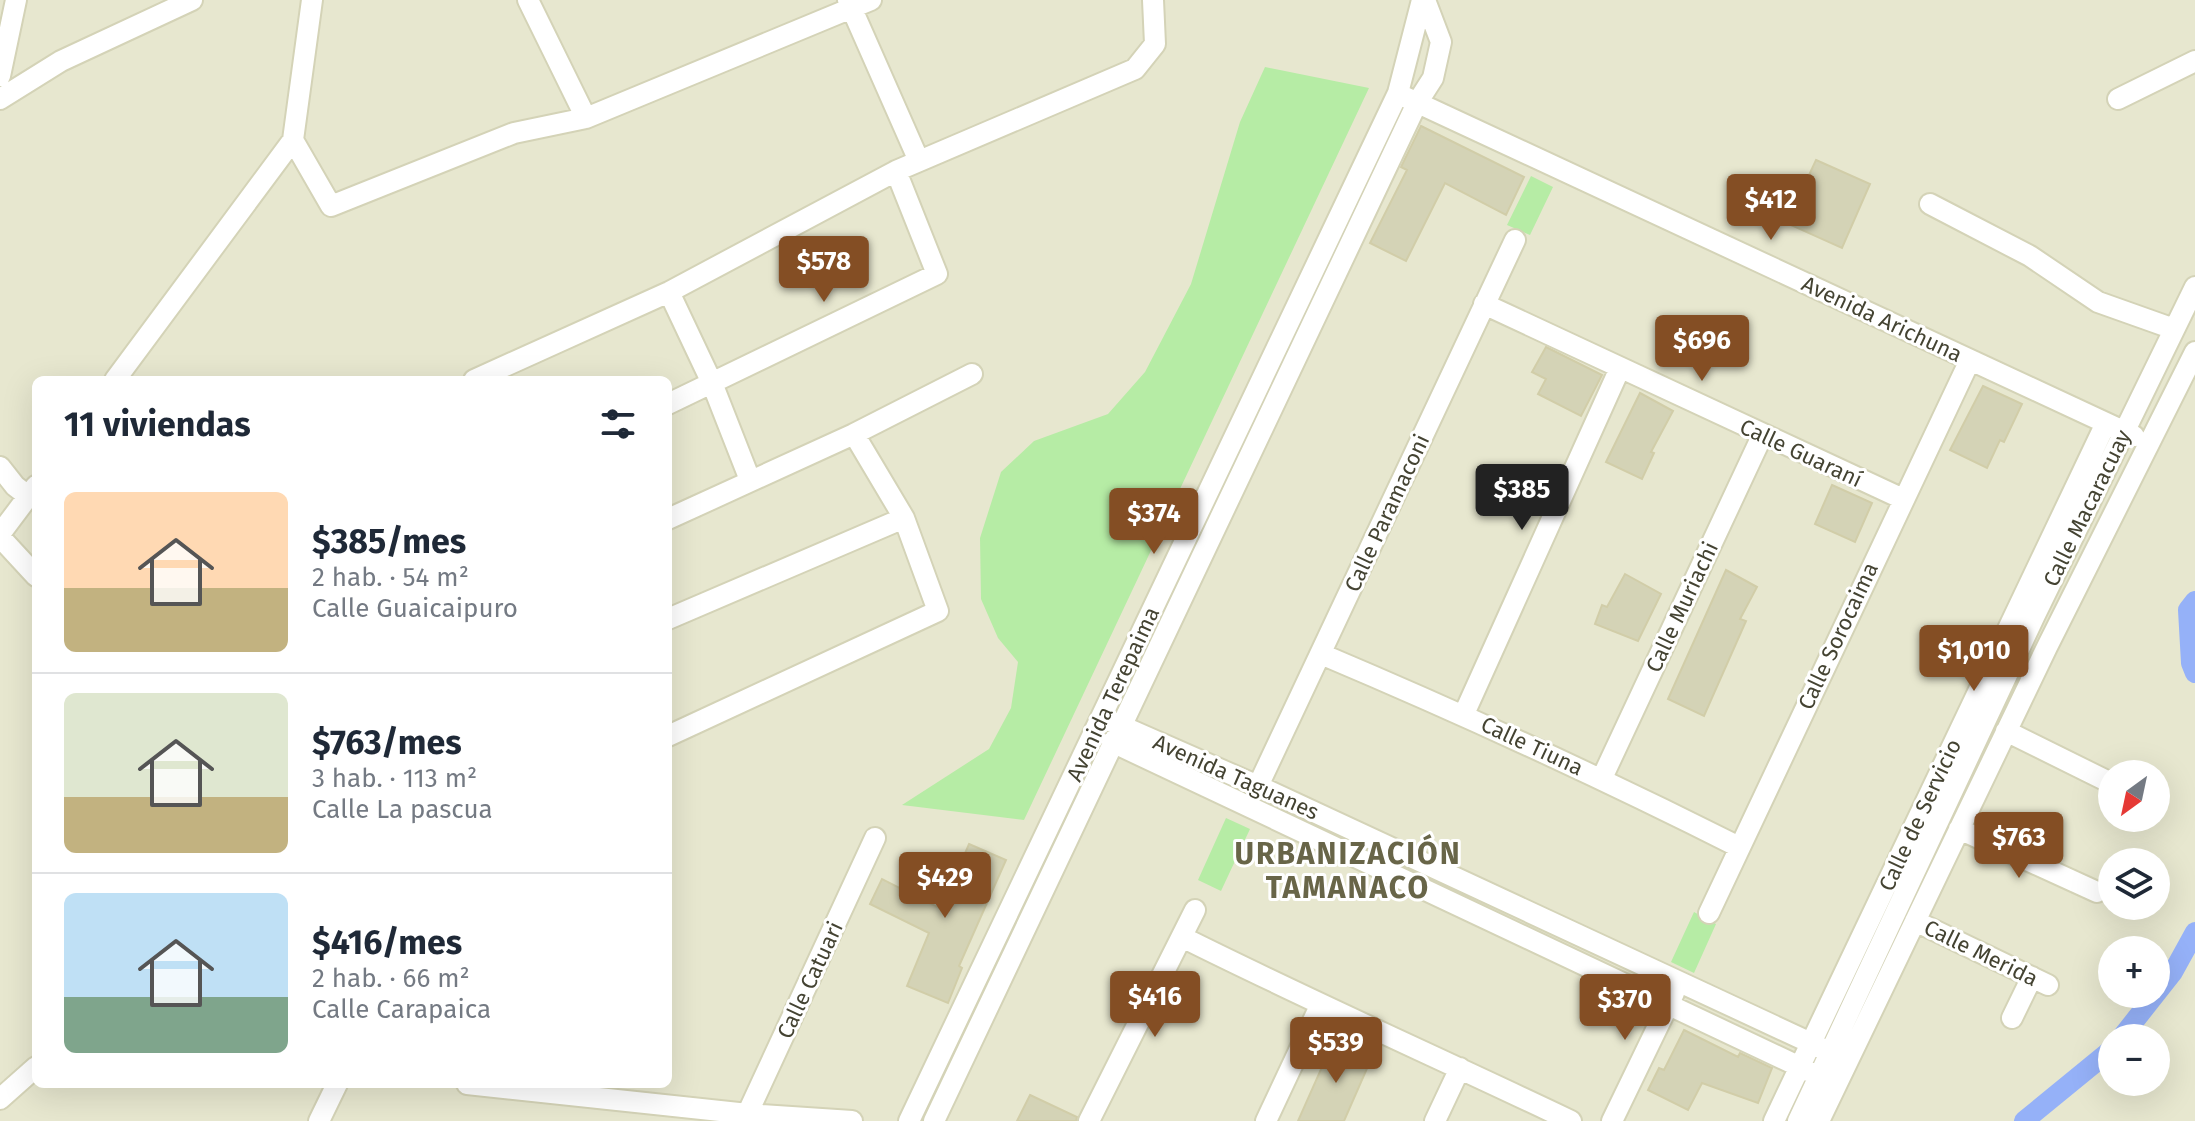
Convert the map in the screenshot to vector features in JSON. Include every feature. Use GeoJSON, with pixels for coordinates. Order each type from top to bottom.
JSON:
{"type":"FeatureCollection","features":[{"type":"Feature","properties":{"kind":"street"},"geometry":{"type":"LineString","coordinates":[[0,76],[16,0]]}},
{"type":"Feature","properties":{"kind":"street"},"geometry":{"type":"LineString","coordinates":[[0,99],[154,8],[192,0]]}},
{"type":"Feature","properties":{"kind":"street"},"geometry":{"type":"LineString","coordinates":[[118,376],[293,140],[312,0]]}},
{"type":"Feature","properties":{"kind":"street"},"geometry":{"type":"LineString","coordinates":[[528,0],[586,118]]}},
{"type":"Feature","properties":{"kind":"street"},"geometry":{"type":"LineString","coordinates":[[483,376],[669,292],[896,171],[1135,69],[1155,44],[1153,0]]}},
{"type":"Feature","properties":{"kind":"street","name":"Avenida Terepaima"},"geometry":{"type":"LineString","coordinates":[[934,1121],[1398,93],[1423,0]]}},
{"type":"Feature","properties":{"kind":"street","name":"Avenida Terepaima"},"geometry":{"type":"LineString","coordinates":[[909,1121],[1111,729],[1417,103],[1433,78],[1441,42],[1423,0]]}},
{"type":"Feature","properties":{"kind":"street"},"geometry":{"type":"LineString","coordinates":[[293,140],[331,206],[514,133],[586,118],[857,3],[919,161]]}},
{"type":"Feature","properties":{"kind":"street"},"geometry":{"type":"LineString","coordinates":[[2118,99],[2195,61]]}},
{"type":"Feature","properties":{"kind":"street","name":"Avenida Arichuna"},"geometry":{"type":"LineString","coordinates":[[1398,93],[2149,443]]}},
{"type":"Feature","properties":{"kind":"street"},"geometry":{"type":"LineString","coordinates":[[672,402],[937,274],[896,171]]}},
{"type":"Feature","properties":{"kind":"street"},"geometry":{"type":"LineString","coordinates":[[1930,204],[2030,256],[2098,302],[2174,329]]}},
{"type":"Feature","properties":{"kind":"street","name":"Calle Paramaconi"},"geometry":{"type":"LineString","coordinates":[[1258,786],[1515,240]]}},
{"type":"Feature","properties":{"kind":"street","name":"Calle Macaracuay"},"geometry":{"type":"LineString","coordinates":[[1819,1121],[1828,1080],[1830,1051],[2115,427],[2174,329],[2195,287]]}},
{"type":"Feature","properties":{"kind":"street"},"geometry":{"type":"LineString","coordinates":[[669,292],[712,383],[750,480]]}},
{"type":"Feature","properties":{"kind":"street","name":"Calle Guaraní"},"geometry":{"type":"LineString","coordinates":[[1484,304],[1903,499]]}},
{"type":"Feature","properties":{"kind":"street","name":"Calle Macaracuay"},"geometry":{"type":"LineString","coordinates":[[1830,1051],[1915,921],[2195,352]]}},
{"type":"Feature","properties":{"kind":"street","name":"Calle Sorocaima"},"geometry":{"type":"LineString","coordinates":[[1709,913],[1970,360]]}},
{"type":"Feature","properties":{"kind":"street"},"geometry":{"type":"LineString","coordinates":[[1464,714],[1620,368]]}},
{"type":"Feature","properties":{"kind":"street"},"geometry":{"type":"LineString","coordinates":[[672,517],[854,434],[972,374]]}},
{"type":"Feature","properties":{"kind":"street"},"geometry":{"type":"LineString","coordinates":[[672,734],[938,611],[904,518],[854,434]]}},
{"type":"Feature","properties":{"kind":"street","name":"Calle Muriachi"},"geometry":{"type":"LineString","coordinates":[[1602,778],[1762,436]]}},
{"type":"Feature","properties":{"kind":"street"},"geometry":{"type":"LineString","coordinates":[[0,467],[15,486],[32,491],[0,536],[32,572]]}},
{"type":"Feature","properties":{"kind":"street"},"geometry":{"type":"LineString","coordinates":[[672,617],[904,518]]}},
{"type":"Feature","properties":{"kind":"street","name":"Calle Tiuna"},"geometry":{"type":"LineString","coordinates":[[1321,654],[1464,714],[1602,778],[1739,847]]}},
{"type":"Feature","properties":{"kind":"street","name":"Avenida Taguanes"},"geometry":{"type":"LineString","coordinates":[[1111,729],[1258,786],[1830,1051]]}},
{"type":"Feature","properties":{"kind":"street","name":"Avenida Taguanes"},"geometry":{"type":"LineString","coordinates":[[1111,729],[1828,1080]]}},
{"type":"Feature","properties":{"kind":"street"},"geometry":{"type":"LineString","coordinates":[[2006,731],[2098,777]]}},
{"type":"Feature","properties":{"kind":"street"},"geometry":{"type":"LineString","coordinates":[[1959,829],[2097,892]]}},
{"type":"Feature","properties":{"kind":"street","name":"Calle Catuari"},"geometry":{"type":"LineString","coordinates":[[746,1118],[875,838]]}},
{"type":"Feature","properties":{"kind":"street"},"geometry":{"type":"LineString","coordinates":[[1089,1121],[1195,910]]}},
{"type":"Feature","properties":{"kind":"street","name":"Calle Merida"},"geometry":{"type":"LineString","coordinates":[[1915,921],[2040,981],[2012,1018]]}},
{"type":"Feature","properties":{"kind":"street"},"geometry":{"type":"LineString","coordinates":[[1182,937],[1320,1006],[1571,1121]]}},
{"type":"Feature","properties":{"kind":"street"},"geometry":{"type":"LineString","coordinates":[[1612,1121],[1679,982]]}},
{"type":"Feature","properties":{"kind":"street"},"geometry":{"type":"LineString","coordinates":[[1266,1121],[1320,1006]]}},
{"type":"Feature","properties":{"kind":"street"},"geometry":{"type":"LineString","coordinates":[[1774,1121],[1800,1066],[1830,1051]]}},
{"type":"Feature","properties":{"kind":"street"},"geometry":{"type":"LineString","coordinates":[[1435,1121],[1460,1068]]}},
{"type":"Feature","properties":{"kind":"street"},"geometry":{"type":"LineString","coordinates":[[0,1099],[32,1071]]}},
{"type":"Feature","properties":{"kind":"street","name":"Calle Macaracuay"},"geometry":{"type":"LineString","coordinates":[[1798,1121],[1828,1080]]}},
{"type":"Feature","properties":{"kind":"street"},"geometry":{"type":"LineString","coordinates":[[319,1121],[335,1088]]}},
{"type":"Feature","properties":{"kind":"street"},"geometry":{"type":"LineString","coordinates":[[500,1088],[746,1118],[852,1121]]}},
{"type":"Feature","properties":{"kind":"shaded area"},"geometry":{"type":"Polygon","coordinates":[[[0,0],[2195,0],[2195,1121],[0,1121],[0,0]]]}},
{"type":"Feature","properties":{"kind":"green space"},"geometry":{"type":"Polygon","coordinates":[[[1265,67],[1369,88],[1024,820],[902,805],[989,749],[1011,708],[1018,662],[998,638],[981,599],[980,538],[1001,472],[1034,441],[1108,414],[1145,372],[1191,284],[1240,122],[1265,67]]]}},
{"type":"Feature","properties":{"kind":"green space"},"geometry":{"type":"Polygon","coordinates":[[[1531,176],[1553,187],[1530,235],[1507,225],[1531,176]]]}},
{"type":"Feature","properties":{"kind":"green space"},"geometry":{"type":"Polygon","coordinates":[[[1226,818],[1250,829],[1221,891],[1198,880],[1226,818]]]}},
{"type":"Feature","properties":{"kind":"green space"},"geometry":{"type":"Polygon","coordinates":[[[1694,912],[1716,924],[1694,973],[1671,962],[1694,912]]]}},
{"type":"Feature","properties":{"kind":"building"},"geometry":{"type":"Polygon","coordinates":[[[1421,126],[1524,177],[1506,215],[1445,183],[1406,261],[1370,243],[1407,170],[1401,167],[1421,126]]]}},
{"type":"Feature","properties":{"kind":"building"},"geometry":{"type":"Polygon","coordinates":[[[1816,160],[1870,184],[1842,248],[1773,217],[1788,182],[1803,188],[1816,160]]]}},
{"type":"Feature","properties":{"kind":"building"},"geometry":{"type":"Polygon","coordinates":[[[1546,347],[1602,375],[1581,416],[1538,394],[1546,379],[1532,372],[1546,347]]]}},
{"type":"Feature","properties":{"kind":"building"},"geometry":{"type":"Polygon","coordinates":[[[1983,386],[2022,404],[2004,442],[2000,440],[1987,468],[1950,450],[1983,386]]]}},
{"type":"Feature","properties":{"kind":"building"},"geometry":{"type":"Polygon","coordinates":[[[1640,393],[1673,411],[1651,452],[1654,453],[1642,479],[1606,462],[1640,393]]]}},
{"type":"Feature","properties":{"kind":"building"},"geometry":{"type":"Polygon","coordinates":[[[1832,485],[1872,503],[1855,542],[1815,524],[1832,485]]]}},
{"type":"Feature","properties":{"kind":"building"},"geometry":{"type":"Polygon","coordinates":[[[1726,570],[1757,587],[1740,619],[1746,621],[1704,716],[1668,699],[1726,570]]]}},
{"type":"Feature","properties":{"kind":"building"},"geometry":{"type":"Polygon","coordinates":[[[1625,574],[1661,594],[1638,641],[1595,624],[1602,605],[1607,607],[1625,574]]]}},
{"type":"Feature","properties":{"kind":"building"},"geometry":{"type":"Polygon","coordinates":[[[969,844],[1006,860],[959,966],[962,968],[948,1003],[907,986],[929,933],[870,904],[882,879],[941,909],[969,844]]]}},
{"type":"Feature","properties":{"kind":"building"},"geometry":{"type":"Polygon","coordinates":[[[1684,1030],[1738,1057],[1740,1053],[1772,1068],[1758,1103],[1702,1083],[1688,1110],[1648,1090],[1659,1068],[1664,1070],[1684,1030]]]}},
{"type":"Feature","properties":{"kind":"building"},"geometry":{"type":"Polygon","coordinates":[[[1334,1040],[1372,1057],[1344,1121],[1298,1121],[1334,1040]]]}},
{"type":"Feature","properties":{"kind":"building"},"geometry":{"type":"Polygon","coordinates":[[[1030,1095],[1077,1117],[1076,1121],[1017,1121],[1030,1095]]]}},
{"type":"Feature","properties":{"kind":"waterway"},"geometry":{"type":"LineString","coordinates":[[2195,601],[2188,610],[2191,663],[2195,673]]}},
{"type":"Feature","properties":{"kind":"waterway"},"geometry":{"type":"LineString","coordinates":[[2132,1024],[2173,972],[2195,932]]}},
{"type":"Feature","properties":{"kind":"waterway"},"geometry":{"type":"LineString","coordinates":[[2024,1121],[2098,1060]]}},
{"type":"Feature","properties":{"kind":"district","name":"URBANIZACIÓN TAMANACO"},"geometry":{"type":"Point","coordinates":[1348,871]}}]}
